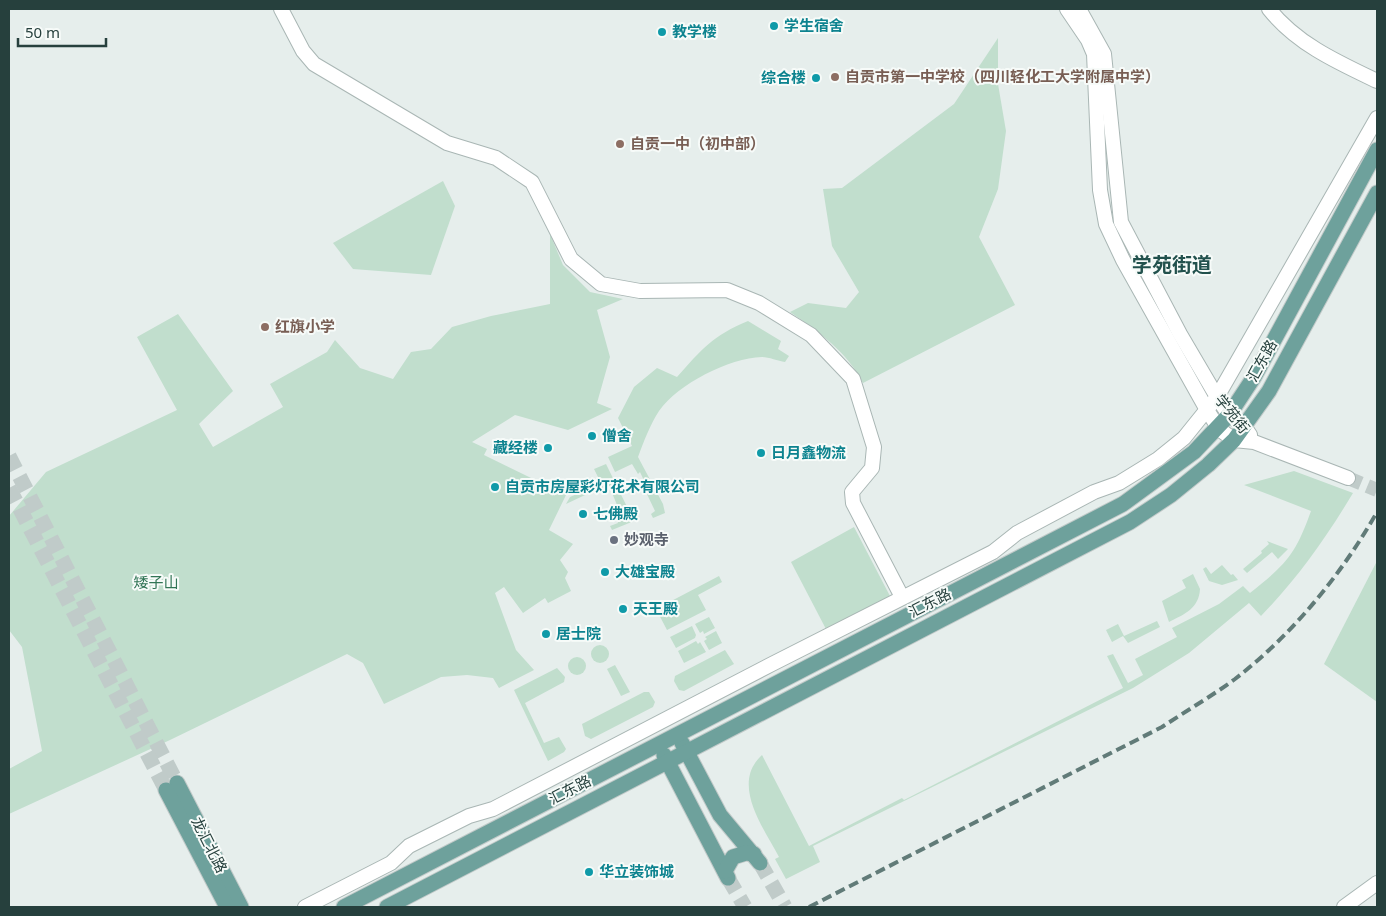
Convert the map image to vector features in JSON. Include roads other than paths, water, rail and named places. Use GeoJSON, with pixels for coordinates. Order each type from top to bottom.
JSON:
{"type":"FeatureCollection","features":[{"type":"Feature","properties":{"kind":"main road","name":"汇东路"},"geometry":{"type":"LineString","coordinates":[[344,907],[1123,504],[1160,479],[1219,429],[1229,415],[1254,377],[1377,150]]}},
{"type":"Feature","properties":{"kind":"main road","name":"汇东路"},"geometry":{"type":"LineString","coordinates":[[387,907],[1130,522],[1171,495],[1208,465],[1234,440],[1269,391],[1377,193]]}},
{"type":"Feature","properties":{"kind":"main road"},"geometry":{"type":"LineString","coordinates":[[658,744],[727,874],[733,857],[740,853],[757,858],[720,815],[677,735]]}},
{"type":"Feature","properties":{"kind":"main road","name":"龙汇北路"},"geometry":{"type":"LineString","coordinates":[[227,907],[171,786],[240,907]]}},
{"type":"Feature","properties":{"kind":"street"},"geometry":{"type":"LineString","coordinates":[[281,9],[303,51],[314,64],[447,143],[496,158],[532,182],[571,259],[601,284],[640,291],[727,290],[759,303],[811,335],[853,379],[874,447],[872,468],[852,492],[853,503],[902,597]]}},
{"type":"Feature","properties":{"kind":"street","name":"学苑街"},"geometry":{"type":"LineString","coordinates":[[1067,9],[1088,40],[1094,54],[1100,190],[1106,224],[1123,260],[1219,429],[1234,440],[1254,442]]}},
{"type":"Feature","properties":{"kind":"street","name":"学苑街"},"geometry":{"type":"LineString","coordinates":[[1079,9],[1104,54],[1121,222],[1180,334],[1217,397],[1229,415],[1244,426],[1254,442]]}},
{"type":"Feature","properties":{"kind":"street"},"geometry":{"type":"LineString","coordinates":[[1269,9],[1284,28],[1303,43],[1377,81]]}},
{"type":"Feature","properties":{"kind":"street"},"geometry":{"type":"LineString","coordinates":[[305,907],[391,863],[409,846],[469,816],[494,809],[902,597],[993,552],[1017,533],[1094,492],[1119,483],[1150,464],[1184,438],[1217,397],[1377,118]]}},
{"type":"Feature","properties":{"kind":"street"},"geometry":{"type":"LineString","coordinates":[[1254,442],[1348,478]]}},
{"type":"Feature","properties":{"kind":"street"},"geometry":{"type":"LineString","coordinates":[[1344,907],[1377,883]]}},
{"type":"Feature","properties":{"kind":"tunnel"},"geometry":{"type":"LineString","coordinates":[[9,456],[177,783]]}},
{"type":"Feature","properties":{"kind":"tunnel"},"geometry":{"type":"LineString","coordinates":[[1348,478],[1377,490]]}},
{"type":"Feature","properties":{"kind":"tunnel"},"geometry":{"type":"LineString","coordinates":[[9,488],[166,790]]}},
{"type":"Feature","properties":{"kind":"tunnel"},"geometry":{"type":"LineString","coordinates":[[760,863],[785,907]]}},
{"type":"Feature","properties":{"kind":"tunnel"},"geometry":{"type":"LineString","coordinates":[[728,878],[745,907]]}},
{"type":"Feature","properties":{"kind":"railway"},"geometry":{"type":"LineString","coordinates":[[809,907],[1162,727],[1235,679],[1276,643],[1314,602],[1348,558],[1377,512]]}},
{"type":"Feature","properties":{"kind":"place","name":"学生宿舍"},"geometry":{"type":"Point","coordinates":[774,26]}},
{"type":"Feature","properties":{"kind":"place","name":"教学楼"},"geometry":{"type":"Point","coordinates":[662,32]}},
{"type":"Feature","properties":{"kind":"place","name":"自贡市第一中学校（四川轻化工大学附属中学）"},"geometry":{"type":"Point","coordinates":[835,77]}},
{"type":"Feature","properties":{"kind":"place","name":"综合楼"},"geometry":{"type":"Point","coordinates":[816,78]}},
{"type":"Feature","properties":{"kind":"place","name":"自贡一中（初中部）"},"geometry":{"type":"Point","coordinates":[620,144]}},
{"type":"Feature","properties":{"kind":"place","name":"红旗小学"},"geometry":{"type":"Point","coordinates":[265,327]}},
{"type":"Feature","properties":{"kind":"place","name":"僧舍"},"geometry":{"type":"Point","coordinates":[592,436]}},
{"type":"Feature","properties":{"kind":"place","name":"藏经楼"},"geometry":{"type":"Point","coordinates":[548,448]}},
{"type":"Feature","properties":{"kind":"place","name":"日月鑫物流"},"geometry":{"type":"Point","coordinates":[761,453]}},
{"type":"Feature","properties":{"kind":"place","name":"自贡市房屋彩灯花术有限公司"},"geometry":{"type":"Point","coordinates":[495,487]}},
{"type":"Feature","properties":{"kind":"place","name":"七佛殿"},"geometry":{"type":"Point","coordinates":[583,514]}},
{"type":"Feature","properties":{"kind":"place","name":"妙观寺"},"geometry":{"type":"Point","coordinates":[614,540]}},
{"type":"Feature","properties":{"kind":"place","name":"大雄宝殿"},"geometry":{"type":"Point","coordinates":[605,572]}},
{"type":"Feature","properties":{"kind":"place","name":"天王殿"},"geometry":{"type":"Point","coordinates":[623,609]}},
{"type":"Feature","properties":{"kind":"place","name":"居士院"},"geometry":{"type":"Point","coordinates":[546,634]}},
{"type":"Feature","properties":{"kind":"place","name":"华立装饰城"},"geometry":{"type":"Point","coordinates":[589,872]}},
{"type":"Feature","properties":{"kind":"district","name":"学苑街道"},"geometry":{"type":"Point","coordinates":[1172,265]}},
{"type":"Feature","properties":{"kind":"park label","name":"矮子山"},"geometry":{"type":"Point","coordinates":[156,583]}}]}
